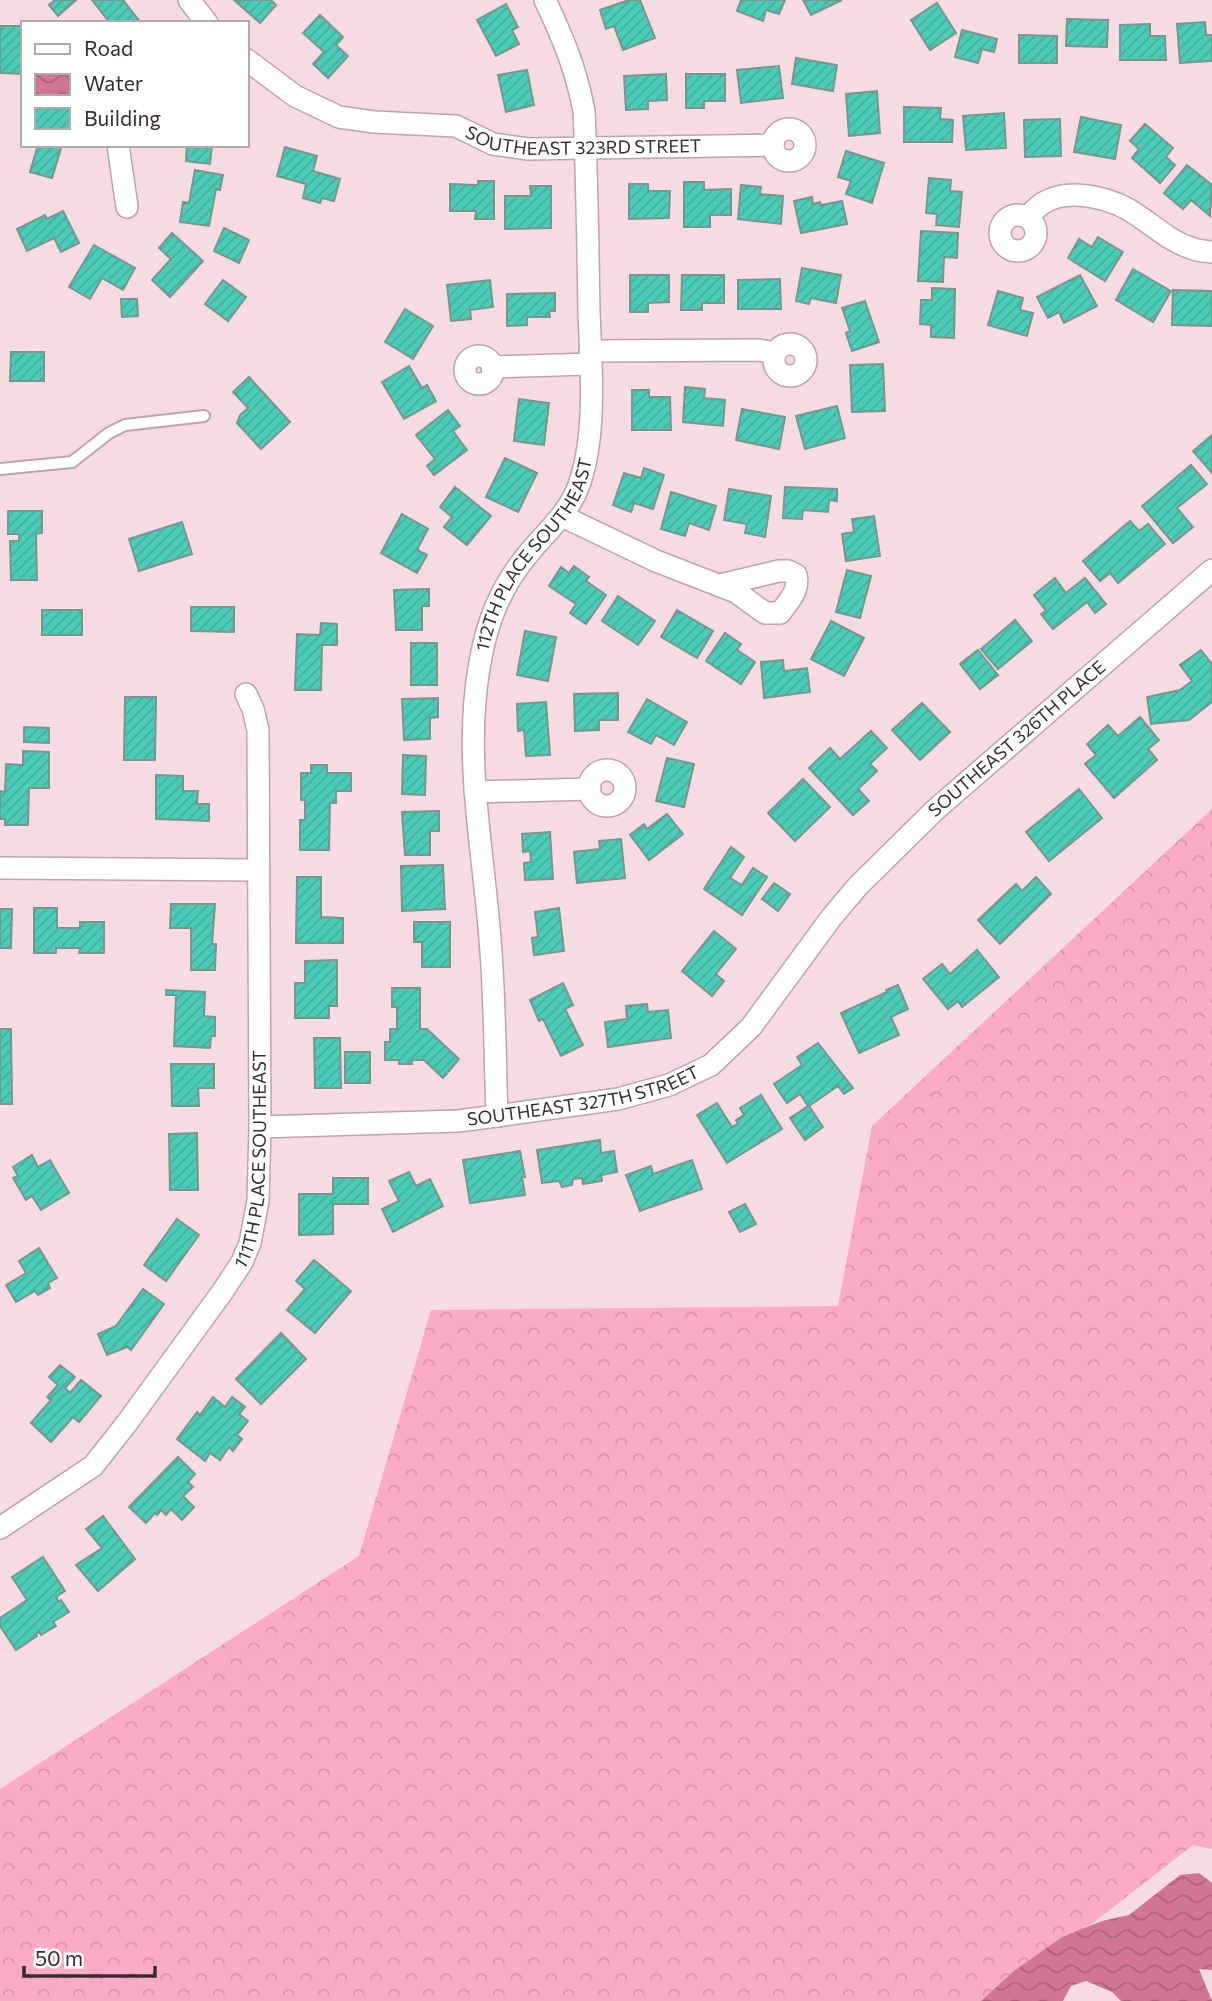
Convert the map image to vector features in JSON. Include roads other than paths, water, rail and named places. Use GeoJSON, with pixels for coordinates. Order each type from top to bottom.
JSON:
{"type":"FeatureCollection","features":[{"type":"Feature","properties":{"kind":"street"},"geometry":{"type":"LineString","coordinates":[[189,0],[205,21]]}},
{"type":"Feature","properties":{"kind":"street","name":"112TH PLACE SOUTHEAST"},"geometry":{"type":"LineString","coordinates":[[497,1116],[491,952],[473,754],[476,685],[489,621],[501,592],[562,516],[576,494],[586,455],[590,358],[584,111],[566,43],[545,0]]}},
{"type":"Feature","properties":{"kind":"street","name":"SOUTHEAST 323RD STREET"},"geometry":{"type":"LineString","coordinates":[[248,61],[295,96],[339,117],[456,127],[493,144],[516,148],[773,145]]}},
{"type":"Feature","properties":{"kind":"street"},"geometry":{"type":"LineString","coordinates":[[118,147],[127,207]]}},
{"type":"Feature","properties":{"kind":"street"},"geometry":{"type":"LineString","coordinates":[[1027,217],[1044,202],[1066,196],[1090,197],[1114,203],[1138,215],[1171,239],[1192,249],[1212,251]]}},
{"type":"Feature","properties":{"kind":"street"},"geometry":{"type":"LineString","coordinates":[[492,367],[590,358],[759,349],[775,353]]}},
{"type":"Feature","properties":{"kind":"street"},"geometry":{"type":"LineString","coordinates":[[562,516],[656,561],[720,585]]}},
{"type":"Feature","properties":{"kind":"street","name":"SOUTHEAST 326TH PLACE"},"geometry":{"type":"LineString","coordinates":[[831,918],[892,850],[935,810],[1212,570]]}},
{"type":"Feature","properties":{"kind":"street","name":"111TH PLACE SOUTHEAST"},"geometry":{"type":"LineString","coordinates":[[0,1528],[93,1466],[235,1272],[253,1233],[258,1201],[260,1127],[258,730],[246,694]]}},
{"type":"Feature","properties":{"kind":"street"},"geometry":{"type":"LineString","coordinates":[[475,792],[590,789]]}},
{"type":"Feature","properties":{"kind":"street"},"geometry":{"type":"LineString","coordinates":[[0,868],[258,870]]}},
{"type":"Feature","properties":{"kind":"street","name":"SOUTHEAST 327TH STREET"},"geometry":{"type":"LineString","coordinates":[[260,1127],[458,1121],[618,1100],[668,1085],[711,1065],[751,1027],[831,918]]}},
{"type":"Feature","properties":{"kind":"lane"},"geometry":{"type":"LineString","coordinates":[[0,469],[72,462],[109,433],[125,425],[204,416]]}},
{"type":"Feature","properties":{"kind":"water"},"geometry":{"type":"Polygon","coordinates":[[[1199,1873],[1212,1883],[1212,1970],[1199,1969],[1212,2001],[1121,2001],[1112,1992],[1086,1981],[1071,1986],[1063,2001],[981,2001],[1014,1971],[1062,1937],[1102,1921],[1129,1915],[1180,1875],[1199,1873]]]}}]}
